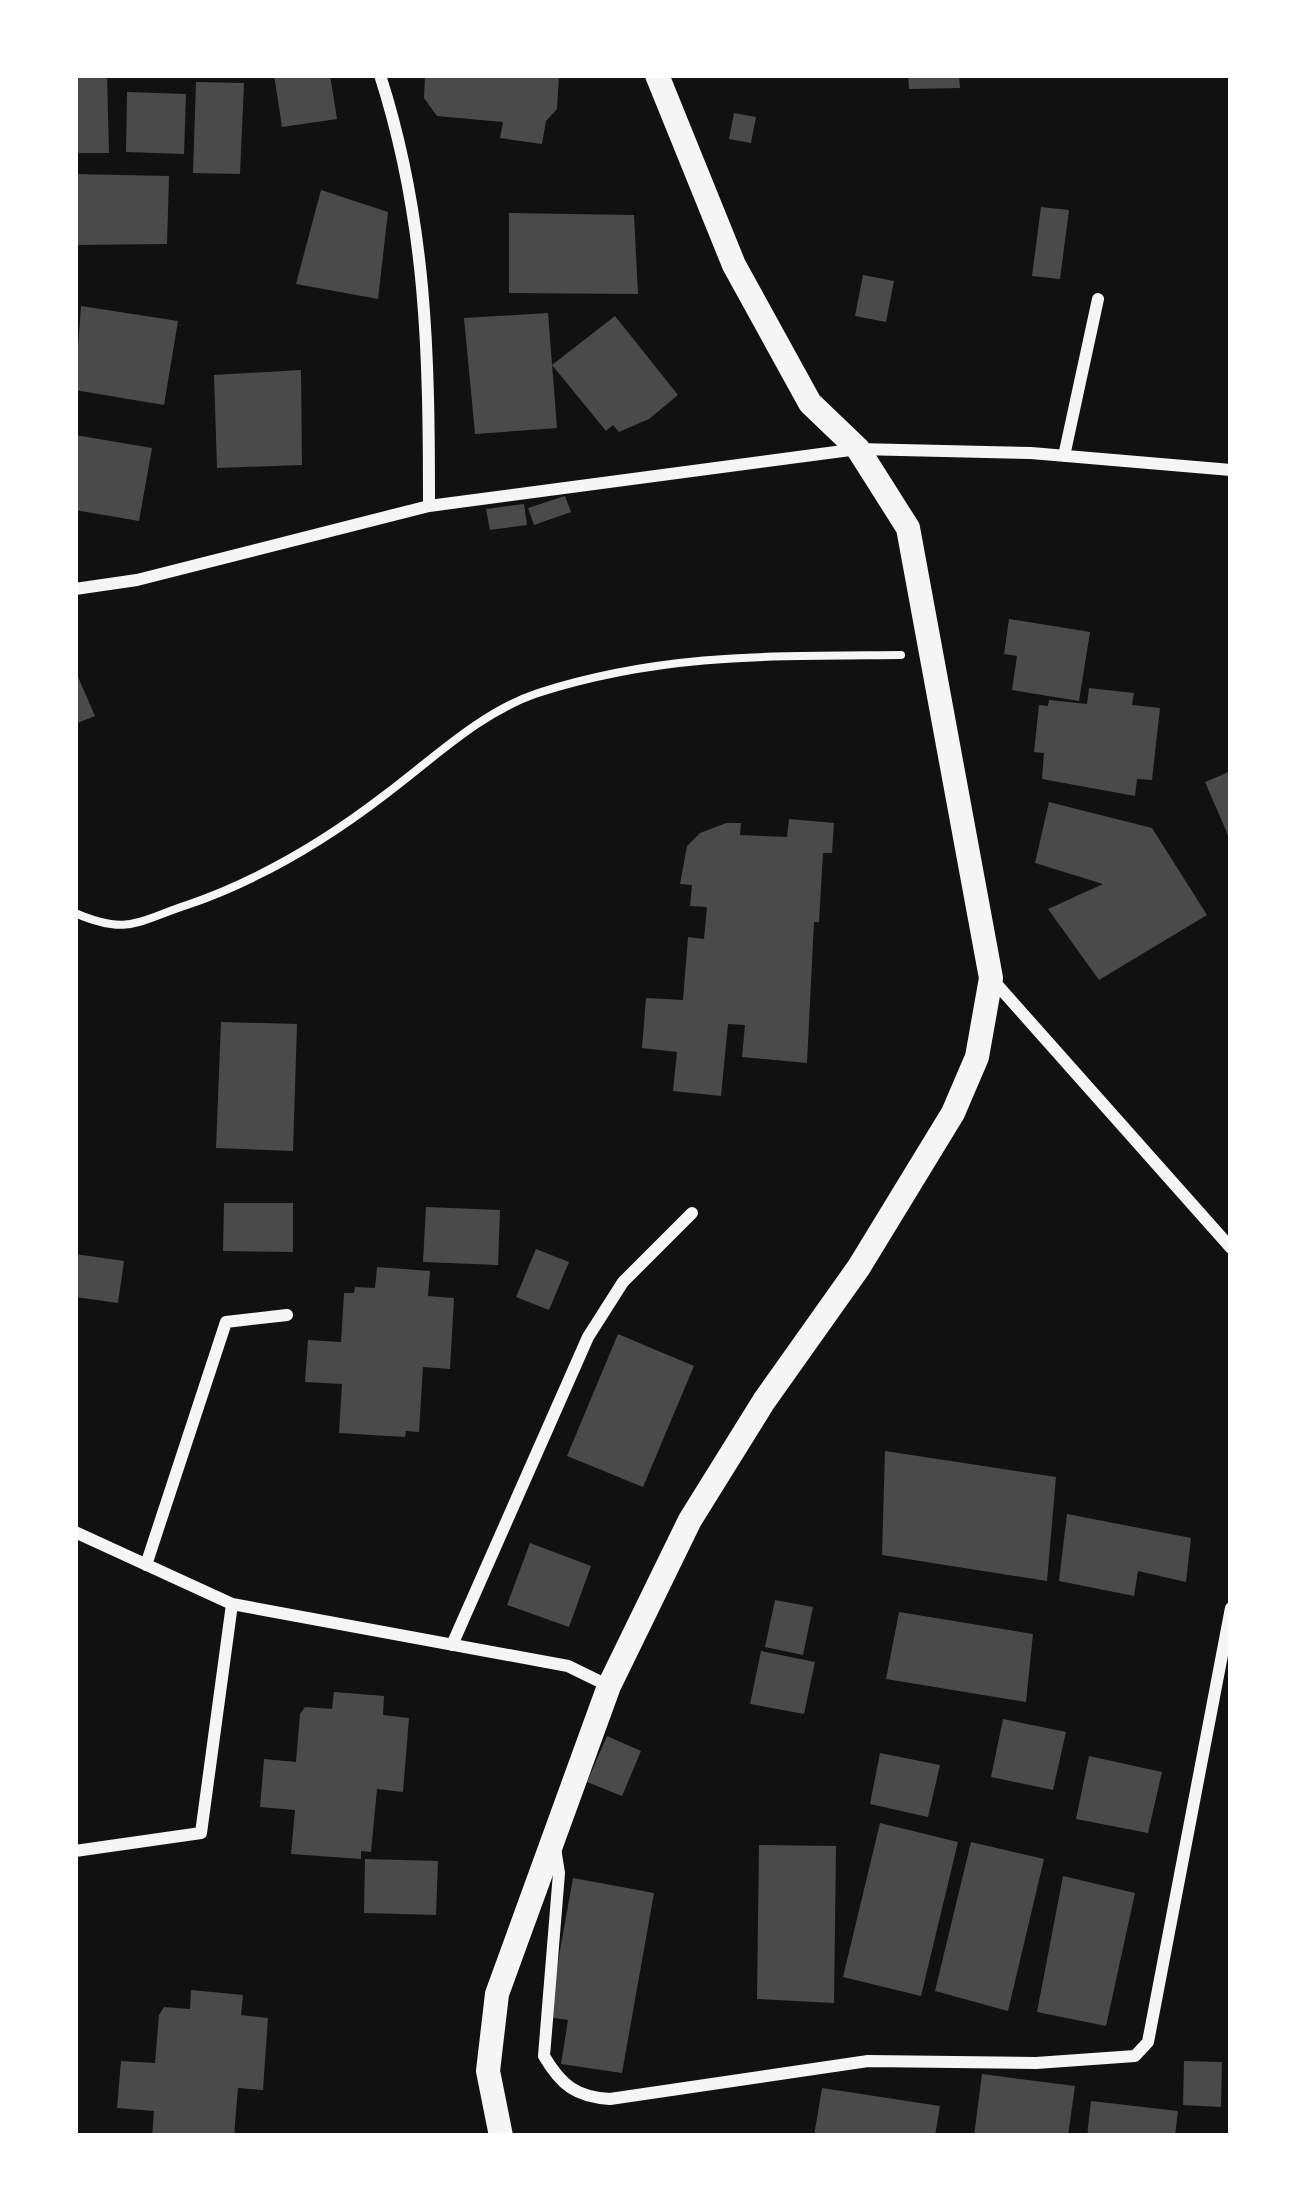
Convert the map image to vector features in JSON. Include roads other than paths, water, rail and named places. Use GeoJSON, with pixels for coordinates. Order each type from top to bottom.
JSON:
{"type":"FeatureCollection","features":[{"type":"Feature","properties":{"kind":"main road"},"geometry":{"type":"LineString","coordinates":[[501,2136],[489,2089],[490,2027],[519,1922],[609,1687],[690,1520],[764,1401],[859,1267],[953,1113],[977,1057],[991,978],[908,528],[858,449],[810,403],[734,265],[657,75]]}},
{"type":"Feature","properties":{"kind":"street"},"geometry":{"type":"LineString","coordinates":[[380,75],[406,155],[422,255],[429,342],[428,506]]}},
{"type":"Feature","properties":{"kind":"street"},"geometry":{"type":"LineString","coordinates":[[1064,456],[1098,299]]}},
{"type":"Feature","properties":{"kind":"street"},"geometry":{"type":"LineString","coordinates":[[75,589],[137,580],[428,506],[858,449],[1064,456],[1231,470]]}},
{"type":"Feature","properties":{"kind":"street"},"geometry":{"type":"LineString","coordinates":[[991,978],[1231,1248]]}},
{"type":"Feature","properties":{"kind":"street"},"geometry":{"type":"LineString","coordinates":[[452,1645],[588,1337],[623,1282],[692,1213]]}},
{"type":"Feature","properties":{"kind":"street"},"geometry":{"type":"LineString","coordinates":[[146,1564],[226,1322],[287,1315]]}},
{"type":"Feature","properties":{"kind":"street"},"geometry":{"type":"LineString","coordinates":[[75,1532],[232,1604],[568,1666],[609,1687]]}},
{"type":"Feature","properties":{"kind":"street"},"geometry":{"type":"LineString","coordinates":[[75,1852],[201,1832],[232,1604]]}},
{"type":"Feature","properties":{"kind":"street"},"geometry":{"type":"LineString","coordinates":[[551,1834],[559,1873],[544,2056],[559,2080],[582,2097],[610,2099],[868,2061],[1036,2062],[1135,2056],[1148,2042],[1231,1608]]}}]}
